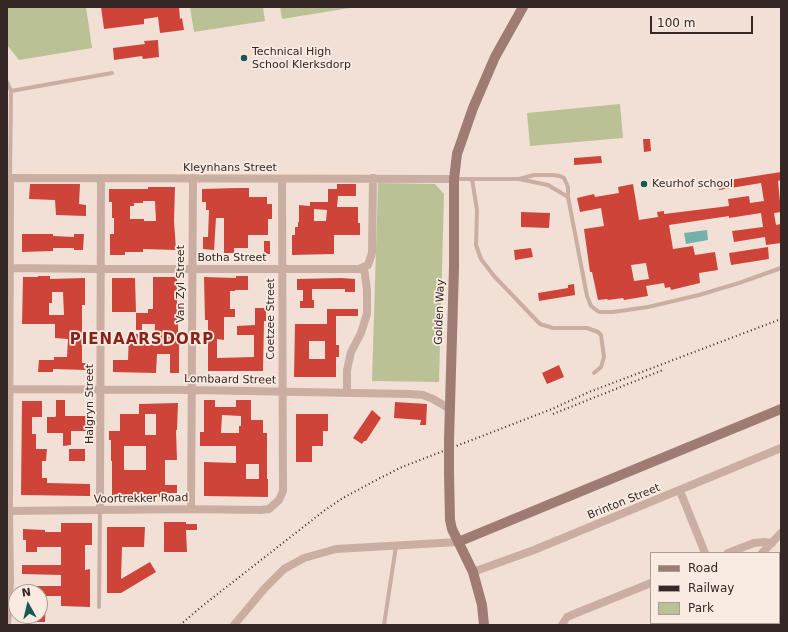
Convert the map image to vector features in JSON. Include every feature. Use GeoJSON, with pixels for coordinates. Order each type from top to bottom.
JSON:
{"type":"FeatureCollection","features":[{"type":"Feature","properties":{"kind":"street","name":"Golden Way"},"geometry":{"type":"LineString","coordinates":[[484,625],[482,605],[473,572],[452,529],[450,520],[449,440],[454,267],[454,179],[457,154],[473,108],[495,57],[519,9]]}},
{"type":"Feature","properties":{"kind":"street","name":"Kleynhans Street"},"geometry":{"type":"LineString","coordinates":[[8,178],[454,179]]}},
{"type":"Feature","properties":{"kind":"street"},"geometry":{"type":"LineString","coordinates":[[7,624],[8,178]]}},
{"type":"Feature","properties":{"kind":"street","name":"Halgryn Street"},"geometry":{"type":"LineString","coordinates":[[100,510],[101,178]]}},
{"type":"Feature","properties":{"kind":"street","name":"Van Zyl Street"},"geometry":{"type":"LineString","coordinates":[[191,509],[193,178]]}},
{"type":"Feature","properties":{"kind":"street"},"geometry":{"type":"LineString","coordinates":[[347,393],[348,370],[351,352],[362,333],[367,314],[367,290],[364,268],[368,265],[372,253],[373,178]]}},
{"type":"Feature","properties":{"kind":"street","name":"Coetzee Street"},"geometry":{"type":"LineString","coordinates":[[274,505],[282,496],[283,491],[282,179]]}},
{"type":"Feature","properties":{"kind":"street","name":"Botha Street"},"geometry":{"type":"LineString","coordinates":[[8,268],[364,268]]}},
{"type":"Feature","properties":{"kind":"street","name":"Lombaard Street"},"geometry":{"type":"LineString","coordinates":[[8,389],[282,391],[424,395],[450,409]]}},
{"type":"Feature","properties":{"kind":"street"},"geometry":{"type":"LineString","coordinates":[[234,625],[265,588],[284,569],[304,558],[336,549],[458,542],[781,409]]}},
{"type":"Feature","properties":{"kind":"street","name":"Brinton Street"},"geometry":{"type":"LineString","coordinates":[[473,572],[534,550],[781,448]]}},
{"type":"Feature","properties":{"kind":"street"},"geometry":{"type":"LineString","coordinates":[[680,491],[704,552]]}},
{"type":"Feature","properties":{"kind":"street","name":"Voortrekker Road"},"geometry":{"type":"LineString","coordinates":[[8,511],[191,509],[261,510],[269,509],[274,505]]}},
{"type":"Feature","properties":{"kind":"street"},"geometry":{"type":"LineString","coordinates":[[763,552],[781,534]]}},
{"type":"Feature","properties":{"kind":"street"},"geometry":{"type":"LineString","coordinates":[[731,552],[754,543],[772,543]]}},
{"type":"Feature","properties":{"kind":"street"},"geometry":{"type":"LineString","coordinates":[[562,625],[568,617],[574,614],[650,583]]}},
{"type":"Feature","properties":{"kind":"lane"},"geometry":{"type":"LineString","coordinates":[[11,91],[112,72]]}},
{"type":"Feature","properties":{"kind":"lane"},"geometry":{"type":"LineString","coordinates":[[7,82],[11,91],[8,178]]}},
{"type":"Feature","properties":{"kind":"lane"},"geometry":{"type":"LineString","coordinates":[[519,179],[534,174],[560,176],[564,178],[587,296],[591,306],[599,312],[613,312],[648,307],[699,295],[739,284],[781,268]]}},
{"type":"Feature","properties":{"kind":"lane"},"geometry":{"type":"LineString","coordinates":[[454,179],[519,179],[548,185],[568,197]]}},
{"type":"Feature","properties":{"kind":"lane"},"geometry":{"type":"LineString","coordinates":[[472,179],[477,210],[476,245],[481,259],[494,276],[540,324],[553,328],[594,329],[601,335],[604,357],[601,367],[594,373]]}},
{"type":"Feature","properties":{"kind":"lane"},"geometry":{"type":"LineString","coordinates":[[99,607],[100,510]]}},
{"type":"Feature","properties":{"kind":"lane"},"geometry":{"type":"LineString","coordinates":[[384,625],[396,546]]}},
{"type":"Feature","properties":{"kind":"green space"},"geometry":{"type":"Polygon","coordinates":[[[7,7],[86,7],[92,48],[19,60],[7,45],[7,7]]]}},
{"type":"Feature","properties":{"kind":"green space"},"geometry":{"type":"Polygon","coordinates":[[[190,7],[263,7],[265,21],[194,32],[190,7]]]}},
{"type":"Feature","properties":{"kind":"green space"},"geometry":{"type":"Polygon","coordinates":[[[280,7],[356,7],[282,19],[280,7]]]}},
{"type":"Feature","properties":{"kind":"green space"},"geometry":{"type":"Polygon","coordinates":[[[620,104],[623,138],[530,146],[527,113],[620,104]]]}},
{"type":"Feature","properties":{"kind":"green space"},"geometry":{"type":"Polygon","coordinates":[[[378,183],[435,184],[444,194],[439,382],[372,381],[378,183]]]}},
{"type":"Feature","properties":{"kind":"water"},"geometry":{"type":"Polygon","coordinates":[[[707,230],[708,240],[686,244],[684,233],[707,230]]]}},
{"type":"Feature","properties":{"kind":"building"},"geometry":{"type":"Polygon","coordinates":[[[101,7],[179,7],[180,19],[182,18],[184,30],[160,33],[158,17],[144,19],[144,24],[104,29],[101,7]]]}},
{"type":"Feature","properties":{"kind":"building"},"geometry":{"type":"Polygon","coordinates":[[[158,40],[159,57],[143,59],[142,56],[114,60],[113,48],[145,44],[144,41],[158,40]]]}},
{"type":"Feature","properties":{"kind":"building"},"geometry":{"type":"Polygon","coordinates":[[[643,139],[650,139],[651,151],[644,152],[643,139]]]}},
{"type":"Feature","properties":{"kind":"building"},"geometry":{"type":"Polygon","coordinates":[[[601,156],[602,163],[574,165],[574,158],[601,156]]]}},
{"type":"Feature","properties":{"kind":"building"},"geometry":{"type":"Polygon","coordinates":[[[781,172],[781,180],[778,181],[781,212],[774,213],[776,225],[781,224],[781,243],[766,245],[765,237],[734,242],[732,231],[763,227],[761,213],[669,225],[673,249],[693,246],[695,255],[715,252],[718,270],[699,273],[700,283],[671,290],[670,287],[665,288],[664,283],[646,286],[648,296],[624,300],[623,298],[598,300],[592,272],[590,272],[584,229],[604,226],[601,208],[580,212],[577,198],[594,194],[595,197],[619,193],[618,187],[633,184],[639,220],[658,217],[657,212],[664,211],[664,214],[729,206],[728,199],[749,196],[750,203],[764,201],[761,183],[719,190],[717,182],[781,172]],[[646,263],[631,265],[634,281],[649,279],[646,263]]]}},
{"type":"Feature","properties":{"kind":"building"},"geometry":{"type":"Polygon","coordinates":[[[30,184],[80,184],[79,204],[86,205],[86,216],[56,215],[55,200],[29,199],[30,184]]]}},
{"type":"Feature","properties":{"kind":"building"},"geometry":{"type":"Polygon","coordinates":[[[337,184],[356,184],[356,196],[338,196],[337,207],[358,207],[360,235],[334,235],[334,254],[292,255],[292,235],[295,235],[295,227],[298,227],[299,205],[310,206],[310,202],[328,202],[328,189],[337,189],[337,184]],[[314,209],[314,221],[326,221],[327,210],[314,209]]]}},
{"type":"Feature","properties":{"kind":"building"},"geometry":{"type":"Polygon","coordinates":[[[148,187],[175,187],[174,221],[176,250],[143,249],[143,252],[125,252],[125,255],[110,255],[110,234],[114,234],[114,218],[112,218],[112,202],[109,202],[109,189],[148,189],[148,187]],[[155,201],[134,203],[134,206],[130,206],[130,219],[156,221],[155,201]]]}},
{"type":"Feature","properties":{"kind":"building"},"geometry":{"type":"Polygon","coordinates":[[[249,188],[249,197],[267,197],[267,204],[272,204],[272,219],[268,219],[268,235],[248,235],[248,248],[234,248],[234,253],[224,253],[224,218],[216,218],[214,250],[203,249],[203,237],[208,237],[209,210],[206,210],[206,202],[202,202],[202,189],[249,188]]]}},
{"type":"Feature","properties":{"kind":"building"},"geometry":{"type":"Polygon","coordinates":[[[521,212],[550,213],[549,228],[521,227],[521,212]]]}},
{"type":"Feature","properties":{"kind":"building"},"geometry":{"type":"Polygon","coordinates":[[[22,234],[53,234],[53,236],[74,237],[74,234],[84,234],[83,250],[74,250],[74,248],[53,248],[53,251],[22,252],[22,234]]]}},
{"type":"Feature","properties":{"kind":"building"},"geometry":{"type":"Polygon","coordinates":[[[264,241],[270,241],[270,254],[264,254],[264,241]]]}},
{"type":"Feature","properties":{"kind":"building"},"geometry":{"type":"Polygon","coordinates":[[[768,247],[769,259],[731,265],[729,253],[768,247]]]}},
{"type":"Feature","properties":{"kind":"building"},"geometry":{"type":"Polygon","coordinates":[[[531,248],[533,257],[515,260],[514,250],[531,248]]]}},
{"type":"Feature","properties":{"kind":"building"},"geometry":{"type":"Polygon","coordinates":[[[50,276],[50,279],[85,278],[85,305],[82,305],[82,363],[86,363],[86,370],[53,369],[53,372],[38,372],[39,360],[54,360],[54,357],[67,357],[68,339],[55,338],[55,324],[22,324],[23,277],[50,276]],[[52,292],[52,303],[49,303],[49,315],[64,315],[63,292],[52,292]]]}},
{"type":"Feature","properties":{"kind":"building"},"geometry":{"type":"Polygon","coordinates":[[[236,276],[248,276],[248,290],[230,291],[230,309],[235,309],[235,317],[224,317],[224,340],[217,339],[217,358],[254,357],[254,335],[237,335],[237,326],[255,325],[255,308],[266,308],[266,321],[264,321],[263,371],[208,371],[208,320],[205,320],[204,277],[236,278],[236,276]]]}},
{"type":"Feature","properties":{"kind":"building"},"geometry":{"type":"Polygon","coordinates":[[[153,277],[177,277],[179,373],[170,373],[170,354],[157,354],[156,373],[113,372],[113,360],[128,360],[129,334],[141,334],[141,344],[154,344],[155,324],[142,324],[142,330],[136,330],[136,313],[148,313],[148,309],[153,309],[153,277]]]}},
{"type":"Feature","properties":{"kind":"building"},"geometry":{"type":"Polygon","coordinates":[[[112,278],[135,278],[136,312],[112,312],[112,278]]]}},
{"type":"Feature","properties":{"kind":"building"},"geometry":{"type":"Polygon","coordinates":[[[297,279],[355,279],[355,292],[345,292],[345,289],[312,289],[314,308],[300,308],[300,301],[303,301],[303,290],[297,290],[297,279]]]}},
{"type":"Feature","properties":{"kind":"building"},"geometry":{"type":"Polygon","coordinates":[[[574,284],[575,295],[539,301],[538,293],[568,288],[568,285],[574,284]]]}},
{"type":"Feature","properties":{"kind":"building"},"geometry":{"type":"Polygon","coordinates":[[[327,309],[358,309],[358,316],[336,316],[336,345],[339,345],[339,357],[336,357],[336,377],[294,377],[295,324],[327,324],[327,309]],[[309,341],[309,359],[325,359],[325,341],[309,341]]]}},
{"type":"Feature","properties":{"kind":"building"},"geometry":{"type":"Polygon","coordinates":[[[559,365],[564,377],[547,384],[542,373],[559,365]]]}},
{"type":"Feature","properties":{"kind":"building"},"geometry":{"type":"Polygon","coordinates":[[[56,400],[65,400],[65,416],[87,416],[87,431],[71,431],[71,445],[63,446],[63,433],[47,433],[47,417],[56,416],[56,400]]]}},
{"type":"Feature","properties":{"kind":"building"},"geometry":{"type":"Polygon","coordinates":[[[204,400],[215,400],[215,407],[236,407],[236,400],[251,400],[251,420],[263,420],[263,433],[267,433],[268,497],[204,496],[204,462],[236,463],[236,446],[200,446],[200,432],[204,432],[204,400]],[[222,415],[221,433],[239,433],[241,416],[222,415]],[[246,464],[246,479],[259,479],[259,464],[246,464]]]}},
{"type":"Feature","properties":{"kind":"building"},"geometry":{"type":"Polygon","coordinates":[[[22,401],[42,401],[42,417],[32,417],[32,434],[36,434],[36,449],[47,449],[46,461],[42,461],[42,478],[47,478],[47,483],[90,484],[90,496],[21,495],[22,401]]]}},
{"type":"Feature","properties":{"kind":"building"},"geometry":{"type":"Polygon","coordinates":[[[395,402],[427,404],[426,425],[420,425],[421,420],[394,418],[395,402]]]}},
{"type":"Feature","properties":{"kind":"building"},"geometry":{"type":"Polygon","coordinates":[[[178,403],[176,430],[177,460],[165,460],[165,485],[177,485],[177,493],[165,493],[165,497],[112,496],[112,461],[109,431],[120,431],[120,414],[139,414],[139,404],[178,403]],[[145,414],[145,435],[156,435],[156,414],[145,414]],[[124,446],[124,470],[146,470],[146,446],[124,446]]]}},
{"type":"Feature","properties":{"kind":"building"},"geometry":{"type":"Polygon","coordinates":[[[372,410],[381,418],[366,441],[362,444],[353,438],[372,410]]]}},
{"type":"Feature","properties":{"kind":"building"},"geometry":{"type":"Polygon","coordinates":[[[296,414],[328,414],[328,431],[323,431],[323,446],[312,446],[312,462],[296,462],[296,414]]]}},
{"type":"Feature","properties":{"kind":"building"},"geometry":{"type":"Polygon","coordinates":[[[69,449],[85,449],[85,461],[69,461],[69,449]]]}},
{"type":"Feature","properties":{"kind":"building"},"geometry":{"type":"Polygon","coordinates":[[[164,522],[186,522],[186,524],[197,524],[197,530],[186,530],[187,552],[164,552],[164,522]]]}},
{"type":"Feature","properties":{"kind":"building"},"geometry":{"type":"Polygon","coordinates":[[[61,523],[92,523],[92,545],[85,545],[85,570],[90,569],[90,607],[61,606],[61,596],[48,596],[48,586],[61,586],[61,575],[22,574],[22,565],[61,565],[61,547],[37,547],[37,552],[26,552],[26,540],[23,540],[23,529],[45,530],[45,532],[61,532],[61,523]]]}},
{"type":"Feature","properties":{"kind":"building"},"geometry":{"type":"Polygon","coordinates":[[[107,527],[145,527],[144,547],[122,547],[121,579],[150,562],[156,572],[121,593],[107,593],[107,527]]]}},
{"type":"Feature","properties":{"kind":"railway"},"geometry":{"type":"LineString","coordinates":[[180,625],[325,510],[343,498],[380,478],[402,467],[552,409],[589,392],[781,319]]}},
{"type":"Feature","properties":{"kind":"railway"},"geometry":{"type":"LineString","coordinates":[[553,414],[663,370]]}},
{"type":"Feature","properties":{"kind":"place","name":"Technical High School Klerksdorp"},"geometry":{"type":"Point","coordinates":[244,58]}},
{"type":"Feature","properties":{"kind":"place","name":"Keurhof school"},"geometry":{"type":"Point","coordinates":[644,184]}},
{"type":"Feature","properties":{"kind":"district","name":"PIENAARSDORP"},"geometry":{"type":"Point","coordinates":[142,340]}}]}
